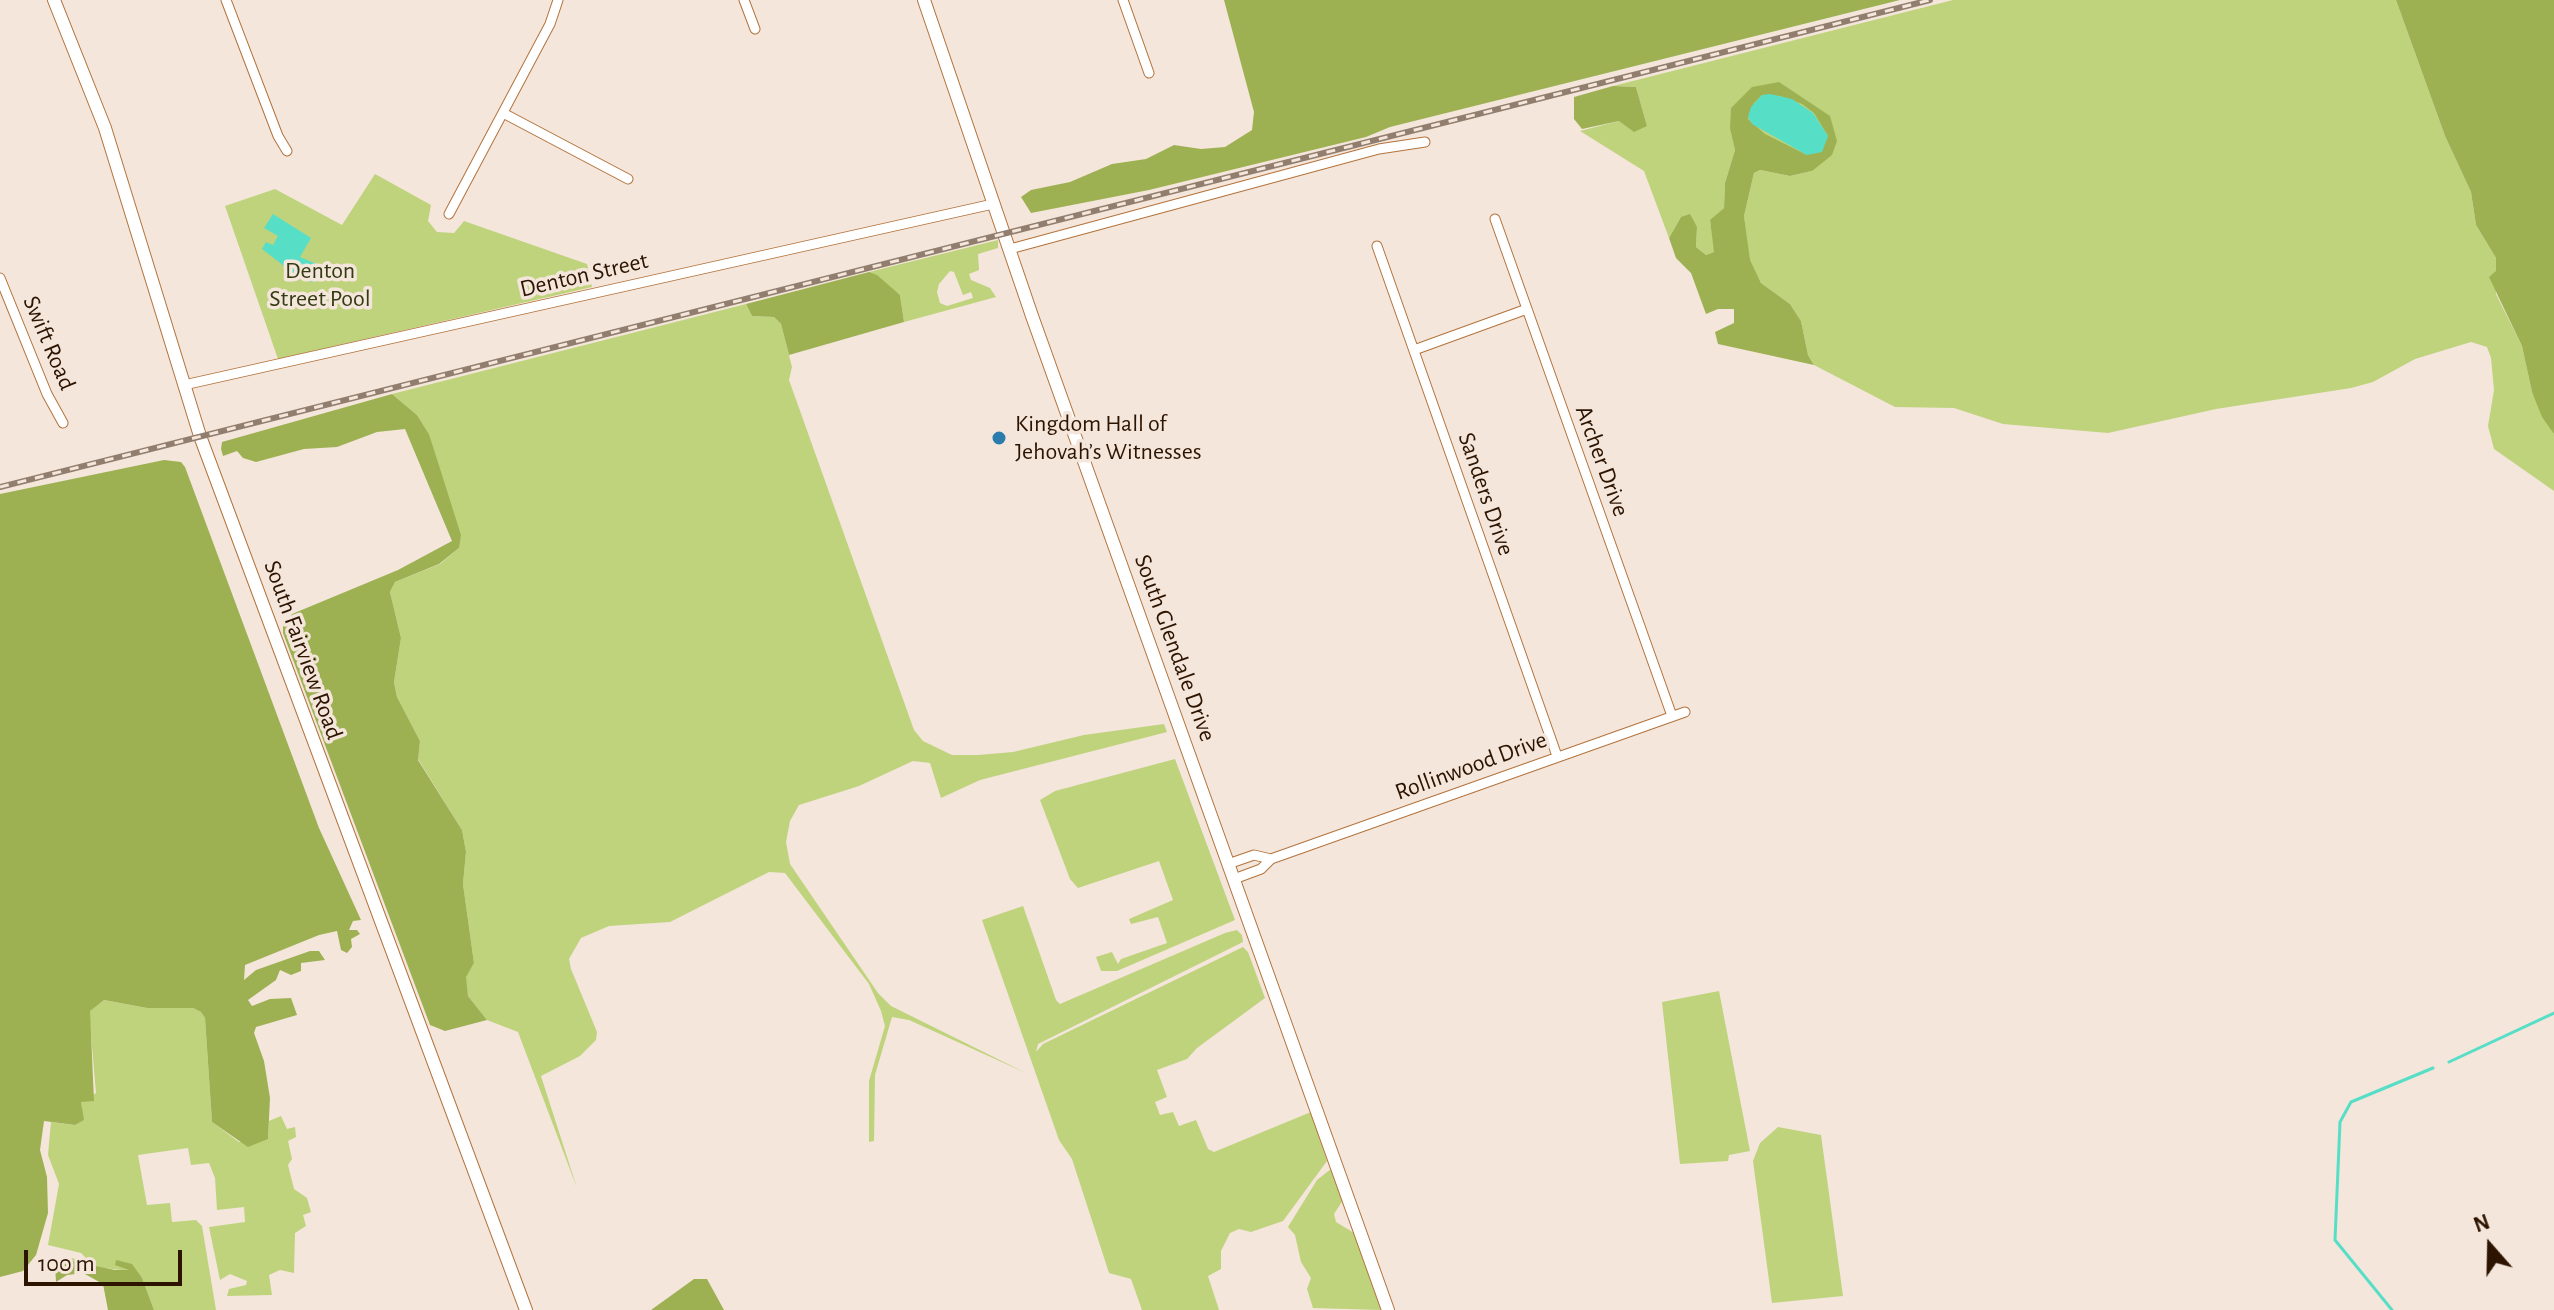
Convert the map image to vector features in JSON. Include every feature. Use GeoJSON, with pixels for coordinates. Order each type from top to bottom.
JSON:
{"type":"FeatureCollection","features":[{"type":"Feature","properties":{"kind":"street","name":"South Fairview Road"},"geometry":{"type":"LineString","coordinates":[[54,0],[105,128],[200,436],[526,1310]]}},
{"type":"Feature","properties":{"kind":"street"},"geometry":{"type":"LineString","coordinates":[[226,0],[278,136],[287,151]]}},
{"type":"Feature","properties":{"kind":"street"},"geometry":{"type":"LineString","coordinates":[[449,214],[550,24],[558,0]]}},
{"type":"Feature","properties":{"kind":"street"},"geometry":{"type":"LineString","coordinates":[[744,0],[755,29]]}},
{"type":"Feature","properties":{"kind":"street","name":"South Glendale Drive"},"geometry":{"type":"LineString","coordinates":[[924,0],[993,204],[1388,1310]]}},
{"type":"Feature","properties":{"kind":"street"},"geometry":{"type":"LineString","coordinates":[[1123,0],[1149,73]]}},
{"type":"Feature","properties":{"kind":"street"},"geometry":{"type":"LineString","coordinates":[[503,113],[628,179]]}},
{"type":"Feature","properties":{"kind":"street"},"geometry":{"type":"LineString","coordinates":[[1010,249],[1379,149],[1425,142]]}},
{"type":"Feature","properties":{"kind":"street","name":"Denton Street"},"geometry":{"type":"LineString","coordinates":[[184,385],[993,204]]}},
{"type":"Feature","properties":{"kind":"street","name":"Archer Drive"},"geometry":{"type":"LineString","coordinates":[[1495,219],[1672,716]]}},
{"type":"Feature","properties":{"kind":"street","name":"Sanders Drive"},"geometry":{"type":"LineString","coordinates":[[1377,246],[1557,756]]}},
{"type":"Feature","properties":{"kind":"street","name":"Swift Road"},"geometry":{"type":"LineString","coordinates":[[0,278],[2,290],[47,394],[63,423]]}},
{"type":"Feature","properties":{"kind":"street"},"geometry":{"type":"LineString","coordinates":[[1414,350],[1527,309]]}},
{"type":"Feature","properties":{"kind":"street","name":"Rollinwood Drive"},"geometry":{"type":"LineString","coordinates":[[1234,879],[1261,869],[1271,859],[1685,712]]}},
{"type":"Feature","properties":{"kind":"street","name":"Rollinwood Drive"},"geometry":{"type":"LineString","coordinates":[[1228,864],[1254,855],[1271,859]]}},
{"type":"Feature","properties":{"kind":"green space"},"geometry":{"type":"Polygon","coordinates":[[[1224,0],[1900,0],[1390,127],[1366,137],[1149,190],[1031,213],[1021,197],[1031,190],[1070,182],[1112,164],[1146,159],[1174,145],[1201,149],[1225,147],[1252,130],[1254,112],[1224,0]]]}},
{"type":"Feature","properties":{"kind":"green space"},"geometry":{"type":"Polygon","coordinates":[[[1953,0],[2396,0],[2445,136],[2471,192],[2476,225],[2496,258],[2496,294],[2522,346],[2532,392],[2554,434],[2554,491],[2494,449],[2488,426],[2494,390],[2491,358],[2487,347],[2471,342],[2415,359],[2373,382],[2351,388],[2216,409],[2108,433],[2003,424],[1954,408],[1895,407],[1814,365],[1808,355],[1801,321],[1790,304],[1761,283],[1749,260],[1744,216],[1754,173],[1760,170],[1790,176],[1812,171],[1733,139],[1735,150],[1725,183],[1724,208],[1710,221],[1715,252],[1706,255],[1696,247],[1697,227],[1681,217],[1669,238],[1644,171],[1580,131],[1619,121],[1647,126],[1636,87],[1613,86],[1953,0]]]}},
{"type":"Feature","properties":{"kind":"green space"},"geometry":{"type":"Polygon","coordinates":[[[2396,0],[2554,0],[2554,434],[2542,417],[2532,392],[2522,346],[2489,277],[2496,271],[2496,258],[2476,225],[2471,192],[2445,136],[2396,0]]]}},
{"type":"Feature","properties":{"kind":"green space"},"geometry":{"type":"Polygon","coordinates":[[[1779,82],[1830,116],[1837,141],[1832,155],[1812,171],[1790,176],[1760,170],[1754,173],[1744,216],[1750,260],[1761,283],[1790,304],[1801,321],[1808,355],[1814,365],[1718,344],[1715,332],[1734,323],[1734,309],[1718,309],[1706,314],[1691,273],[1676,258],[1669,238],[1681,217],[1690,214],[1697,227],[1696,247],[1706,255],[1714,252],[1710,220],[1724,208],[1725,183],[1735,150],[1730,128],[1731,108],[1752,87],[1779,82]],[[1762,95],[1754,103],[1748,119],[1765,134],[1807,155],[1828,136],[1814,113],[1802,104],[1780,96],[1762,95]]]}},
{"type":"Feature","properties":{"kind":"green space"},"geometry":{"type":"Polygon","coordinates":[[[1613,86],[1636,87],[1647,126],[1634,132],[1619,121],[1582,129],[1574,119],[1574,97],[1613,86]]]}},
{"type":"Feature","properties":{"kind":"green space","name":"Denton Street Pool"},"geometry":{"type":"Polygon","coordinates":[[[375,174],[431,205],[428,221],[437,232],[454,233],[464,221],[587,264],[592,287],[278,359],[225,206],[275,189],[342,225],[375,174]]]}},
{"type":"Feature","properties":{"kind":"green space"},"geometry":{"type":"Polygon","coordinates":[[[998,240],[998,248],[978,254],[979,270],[969,274],[971,280],[990,288],[996,297],[904,322],[900,295],[869,272],[998,240]],[[950,271],[939,284],[937,292],[940,303],[947,306],[973,298],[971,292],[963,295],[954,272],[950,271]]]}},
{"type":"Feature","properties":{"kind":"green space"},"geometry":{"type":"Polygon","coordinates":[[[869,272],[900,295],[904,322],[789,355],[781,324],[774,317],[752,316],[746,304],[869,272]]]}},
{"type":"Feature","properties":{"kind":"green space"},"geometry":{"type":"Polygon","coordinates":[[[746,304],[752,316],[774,317],[781,324],[792,367],[789,380],[914,730],[923,741],[952,755],[978,755],[1013,752],[1084,735],[1164,724],[1167,732],[980,780],[941,798],[930,763],[913,761],[859,786],[799,805],[790,821],[786,842],[790,864],[878,993],[891,1006],[1026,1073],[909,1020],[892,1017],[875,1075],[874,1141],[869,1142],[869,1081],[885,1026],[881,1011],[869,984],[785,873],[769,872],[670,922],[609,926],[581,938],[569,959],[597,1032],[596,1040],[580,1056],[541,1076],[577,1188],[518,1032],[487,1020],[468,996],[465,977],[474,963],[463,884],[466,852],[462,830],[418,759],[420,741],[397,697],[394,682],[401,638],[390,592],[395,582],[440,564],[459,548],[429,434],[417,415],[392,394],[746,304]]]}},
{"type":"Feature","properties":{"kind":"green space"},"geometry":{"type":"Polygon","coordinates":[[[392,394],[417,415],[429,434],[461,535],[459,548],[439,564],[395,582],[390,592],[401,638],[394,682],[397,697],[420,741],[418,760],[462,830],[466,852],[463,884],[474,963],[466,977],[468,996],[487,1020],[445,1031],[430,1025],[283,633],[283,625],[292,614],[398,570],[452,541],[405,429],[377,432],[337,447],[304,449],[256,462],[243,458],[237,451],[223,456],[221,449],[222,442],[392,394]]]}},
{"type":"Feature","properties":{"kind":"green space"},"geometry":{"type":"Polygon","coordinates":[[[164,460],[181,462],[185,467],[319,828],[361,920],[353,921],[349,930],[357,930],[360,934],[351,939],[352,947],[347,953],[341,950],[337,931],[319,935],[245,965],[244,980],[256,970],[310,951],[319,951],[325,960],[301,963],[301,971],[291,975],[280,970],[276,980],[248,1000],[252,1006],[270,999],[291,998],[297,1015],[256,1027],[254,1033],[264,1061],[270,1098],[268,1139],[248,1147],[212,1122],[205,1018],[201,1012],[193,1008],[147,1008],[104,1000],[90,1011],[94,1101],[81,1102],[84,1120],[75,1125],[44,1121],[40,1150],[47,1177],[48,1213],[36,1255],[23,1271],[0,1277],[0,494],[164,460]]]}},
{"type":"Feature","properties":{"kind":"green space"},"geometry":{"type":"Polygon","coordinates":[[[1175,759],[1235,920],[1117,971],[1101,971],[1096,957],[1112,952],[1118,964],[1121,959],[1167,943],[1158,917],[1131,924],[1129,919],[1173,900],[1159,861],[1078,888],[1070,879],[1040,800],[1055,791],[1175,759]]]}},
{"type":"Feature","properties":{"kind":"green space"},"geometry":{"type":"Polygon","coordinates":[[[1023,906],[1060,1004],[1225,933],[1237,930],[1242,935],[1243,942],[1038,1044],[1036,1052],[1043,1044],[1243,947],[1248,952],[1265,998],[1197,1048],[1187,1059],[1157,1070],[1167,1097],[1155,1102],[1160,1115],[1173,1112],[1179,1126],[1196,1120],[1208,1149],[1214,1152],[1311,1112],[1327,1161],[1283,1221],[1251,1232],[1239,1229],[1230,1233],[1221,1251],[1221,1269],[1208,1276],[1219,1310],[1142,1310],[1131,1279],[1109,1273],[1072,1159],[1059,1140],[982,920],[1023,906]]]}},
{"type":"Feature","properties":{"kind":"green space"},"geometry":{"type":"Polygon","coordinates":[[[1719,991],[1750,1151],[1729,1155],[1728,1161],[1680,1164],[1662,1002],[1719,991]]]}},
{"type":"Feature","properties":{"kind":"green space"},"geometry":{"type":"Polygon","coordinates":[[[104,1000],[147,1008],[193,1008],[201,1012],[205,1018],[212,1122],[239,1142],[268,1139],[269,1121],[281,1116],[287,1129],[295,1127],[296,1137],[288,1141],[292,1159],[288,1165],[294,1189],[307,1198],[311,1212],[303,1215],[306,1226],[295,1233],[294,1273],[280,1270],[269,1275],[272,1295],[227,1296],[229,1289],[246,1285],[247,1281],[230,1274],[220,1280],[209,1227],[245,1222],[244,1207],[217,1210],[215,1178],[209,1163],[191,1165],[188,1148],[138,1155],[147,1205],[170,1203],[172,1222],[196,1220],[202,1226],[216,1310],[154,1310],[142,1279],[126,1266],[130,1271],[78,1265],[68,1259],[85,1257],[81,1253],[48,1245],[59,1184],[48,1155],[51,1122],[75,1125],[83,1120],[81,1102],[96,1093],[89,1011],[104,1000]]]}},
{"type":"Feature","properties":{"kind":"green space"},"geometry":{"type":"Polygon","coordinates":[[[1778,1127],[1821,1135],[1843,1296],[1772,1303],[1753,1161],[1760,1143],[1778,1127]]]}},
{"type":"Feature","properties":{"kind":"green space"},"geometry":{"type":"Polygon","coordinates":[[[1331,1169],[1343,1200],[1334,1214],[1336,1222],[1354,1233],[1381,1310],[1313,1308],[1307,1289],[1311,1278],[1301,1262],[1295,1235],[1288,1227],[1317,1180],[1331,1169]]]}},
{"type":"Feature","properties":{"kind":"green space"},"geometry":{"type":"Polygon","coordinates":[[[61,1259],[115,1270],[129,1270],[115,1265],[116,1260],[132,1264],[142,1278],[154,1310],[108,1310],[103,1284],[83,1273],[67,1275],[56,1282],[55,1265],[61,1259]]]}},
{"type":"Feature","properties":{"kind":"green space"},"geometry":{"type":"Polygon","coordinates":[[[694,1279],[707,1279],[724,1310],[651,1310],[694,1279]]]}},
{"type":"Feature","properties":{"kind":"water"},"geometry":{"type":"Polygon","coordinates":[[[1762,95],[1792,99],[1813,113],[1828,136],[1822,152],[1807,155],[1752,124],[1748,117],[1751,107],[1762,95]]]}},
{"type":"Feature","properties":{"kind":"water"},"geometry":{"type":"Polygon","coordinates":[[[273,214],[311,238],[300,257],[319,265],[321,274],[314,282],[301,279],[262,249],[266,242],[273,245],[278,236],[264,228],[273,214]]]}},
{"type":"Feature","properties":{"kind":"waterway"},"geometry":{"type":"LineString","coordinates":[[2449,1062],[2554,1013]]}},
{"type":"Feature","properties":{"kind":"waterway"},"geometry":{"type":"LineString","coordinates":[[2392,1310],[2335,1240],[2340,1122],[2351,1102],[2433,1068]]}},
{"type":"Feature","properties":{"kind":"railway"},"geometry":{"type":"LineString","coordinates":[[0,487],[1930,0]]}},
{"type":"Feature","properties":{"kind":"place","name":"Kingdom Hall of Jehovah’s Witnesses"},"geometry":{"type":"Point","coordinates":[999,438]}}]}
